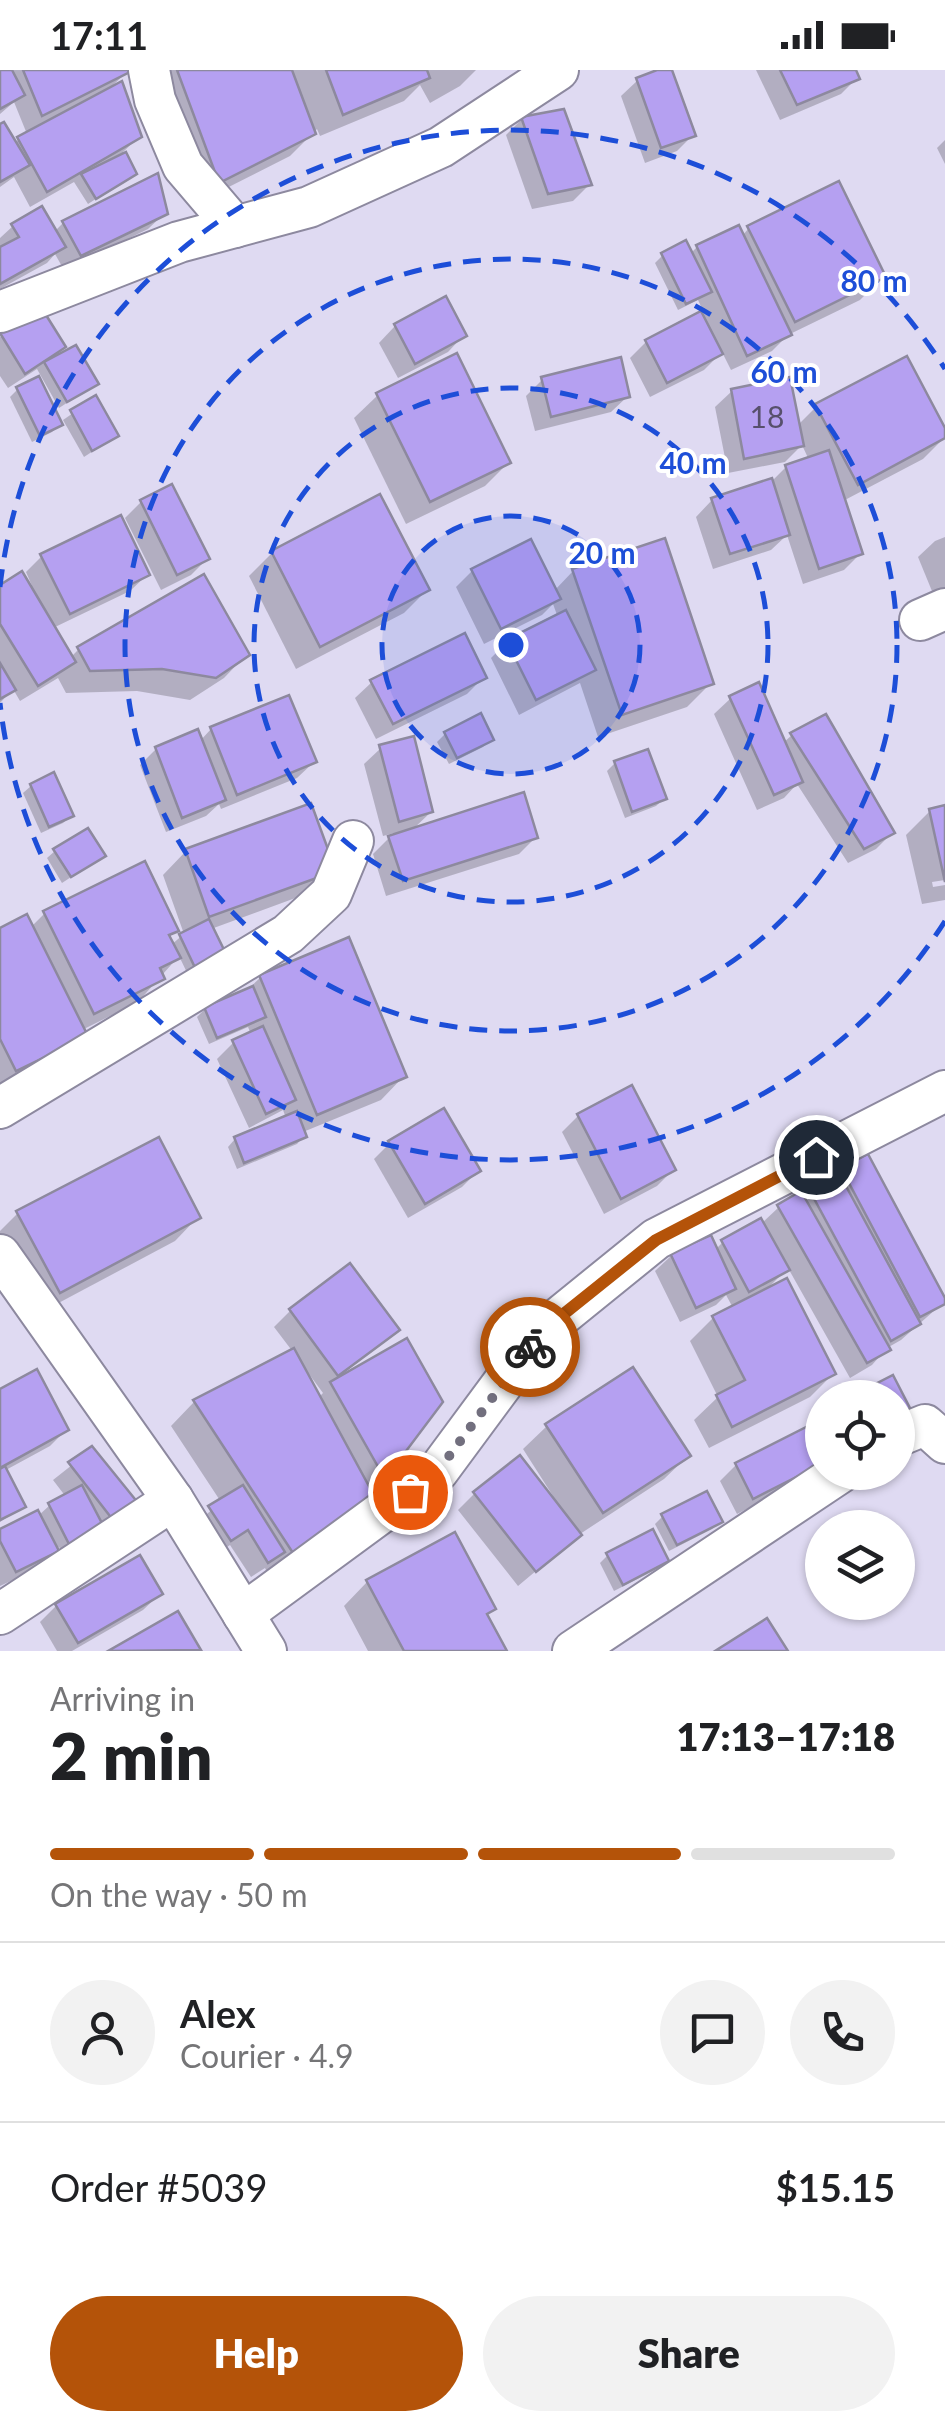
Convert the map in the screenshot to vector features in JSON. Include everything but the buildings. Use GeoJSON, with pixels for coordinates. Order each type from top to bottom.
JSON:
{"type":"FeatureCollection","features":[{"type":"Feature","properties":{"kind":"street"},"geometry":{"type":"LineString","coordinates":[[149,70],[155,100],[183,166],[235,227]]}},
{"type":"Feature","properties":{"kind":"street"},"geometry":{"type":"LineString","coordinates":[[0,312],[179,242],[309,207],[440,147],[558,70]]}},
{"type":"Feature","properties":{"kind":"street"},"geometry":{"type":"LineString","coordinates":[[0,1108],[288,934],[331,894],[353,841]]}},
{"type":"Feature","properties":{"kind":"street"},"geometry":{"type":"LineString","coordinates":[[244,1614],[438,1471],[540,1333],[656,1240],[945,1091]]}},
{"type":"Feature","properties":{"kind":"street"},"geometry":{"type":"LineString","coordinates":[[0,1255],[173,1500],[266,1651]]}},
{"type":"Feature","properties":{"kind":"street"},"geometry":{"type":"LineString","coordinates":[[915,1429],[925,1425],[945,1443]]}},
{"type":"Feature","properties":{"kind":"street"},"geometry":{"type":"LineString","coordinates":[[573,1651],[814,1490]]}},
{"type":"Feature","properties":{"kind":"street"},"geometry":{"type":"LineString","coordinates":[[0,1614],[173,1500]]}},
{"type":"Feature","properties":{"kind":"way so far"},"geometry":{"type":"LineString","coordinates":[[410,1492],[438,1471],[530,1347]]}},
{"type":"Feature","properties":{"kind":"route"},"geometry":{"type":"LineString","coordinates":[[530,1347],[540,1333],[656,1240],[816,1157]]}}]}
